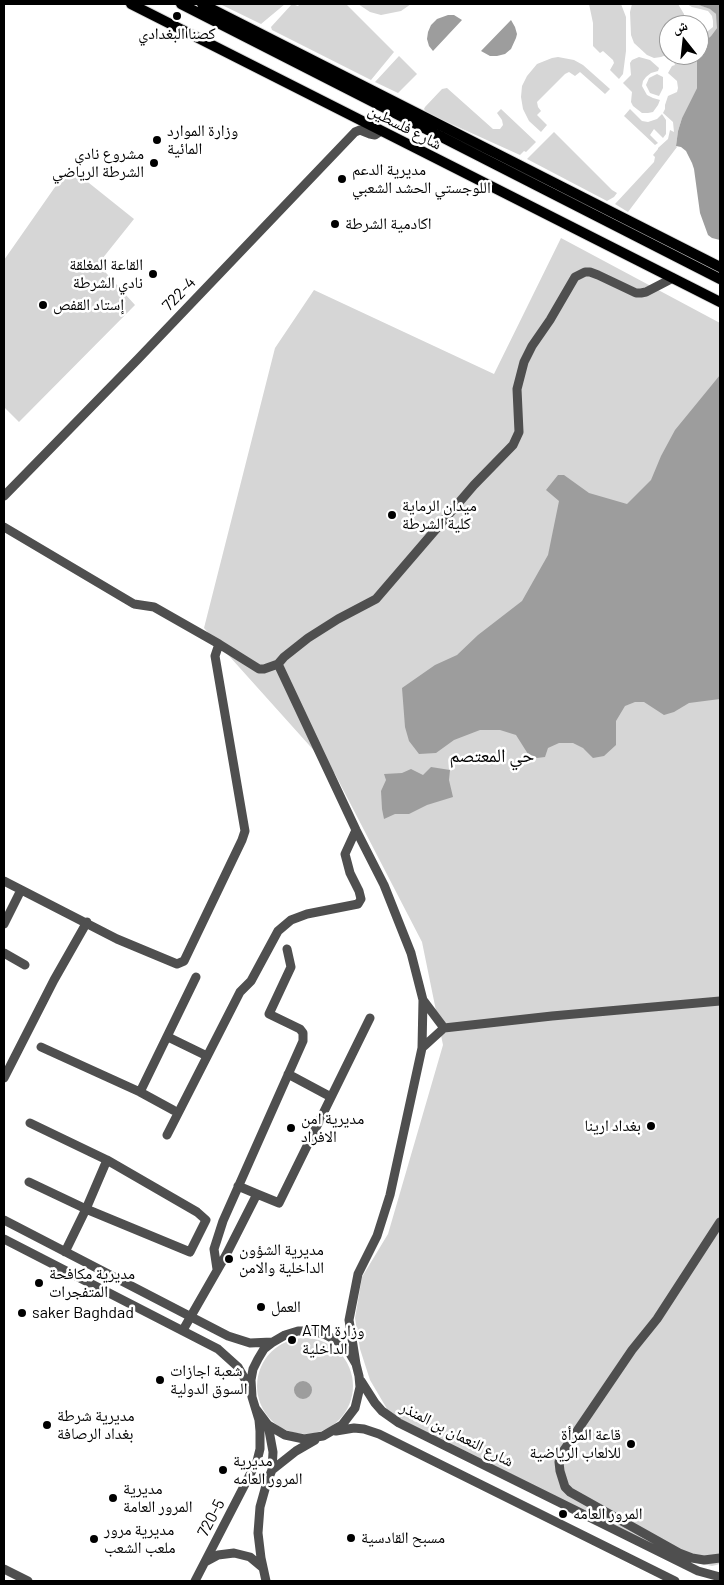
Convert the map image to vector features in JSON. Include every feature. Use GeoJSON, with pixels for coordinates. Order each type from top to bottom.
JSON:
{"type":"FeatureCollection","features":[{"type":"Feature","properties":{"kind":"main road","name":"شارع فلسطين"},"geometry":{"type":"LineString","coordinates":[[131,4],[720,302]]}},
{"type":"Feature","properties":{"kind":"main road","name":"شارع فلسطين"},"geometry":{"type":"LineString","coordinates":[[181,4],[720,279]]}},
{"type":"Feature","properties":{"kind":"main road"},"geometry":{"type":"LineString","coordinates":[[202,4],[720,267]]}},
{"type":"Feature","properties":{"kind":"main road"},"geometry":{"type":"LineString","coordinates":[[378,105],[398,104]]}},
{"type":"Feature","properties":{"kind":"main road"},"geometry":{"type":"LineString","coordinates":[[413,111],[419,118],[423,128]]}},
{"type":"Feature","properties":{"kind":"street","name":"722-4"},"geometry":{"type":"LineString","coordinates":[[4,496],[355,132],[360,130],[375,135],[381,131]]}},
{"type":"Feature","properties":{"kind":"street"},"geometry":{"type":"LineString","coordinates":[[4,527],[134,604],[154,607],[259,669],[278,664],[308,638],[338,619],[376,599],[474,485],[513,445],[519,432],[517,389],[524,362],[575,277],[585,272],[590,272],[636,293],[646,292],[673,278]]}},
{"type":"Feature","properties":{"kind":"street"},"geometry":{"type":"LineString","coordinates":[[4,881],[117,939],[177,964],[184,960],[242,840],[244,831],[215,656],[219,644]]}},
{"type":"Feature","properties":{"kind":"street"},"geometry":{"type":"LineString","coordinates":[[278,664],[384,885],[412,953],[423,1000],[422,1048],[390,1195],[377,1236],[358,1274],[349,1320],[360,1387],[355,1408],[350,1417],[334,1431]]}},
{"type":"Feature","properties":{"kind":"street"},"geometry":{"type":"LineString","coordinates":[[167,1135],[240,992],[251,981],[278,931],[291,920],[307,914],[358,904],[360,900],[359,891],[350,873],[345,854],[356,830]]}},
{"type":"Feature","properties":{"kind":"street"},"geometry":{"type":"LineString","coordinates":[[4,924],[21,890]]}},
{"type":"Feature","properties":{"kind":"street"},"geometry":{"type":"LineString","coordinates":[[4,1078],[54,980],[87,922]]}},
{"type":"Feature","properties":{"kind":"street"},"geometry":{"type":"LineString","coordinates":[[217,1269],[214,1249],[223,1221],[303,1041],[303,1033],[294,1025],[269,1014],[291,967],[287,949]]}},
{"type":"Feature","properties":{"kind":"street"},"geometry":{"type":"LineString","coordinates":[[4,953],[25,965]]}},
{"type":"Feature","properties":{"kind":"street"},"geometry":{"type":"LineString","coordinates":[[140,1092],[196,977]]}},
{"type":"Feature","properties":{"kind":"street"},"geometry":{"type":"LineString","coordinates":[[423,1000],[444,1028]]}},
{"type":"Feature","properties":{"kind":"street"},"geometry":{"type":"LineString","coordinates":[[422,1048],[444,1028],[720,1001]]}},
{"type":"Feature","properties":{"kind":"street"},"geometry":{"type":"LineString","coordinates":[[238,1186],[279,1203],[370,1018]]}},
{"type":"Feature","properties":{"kind":"street"},"geometry":{"type":"LineString","coordinates":[[168,1037],[207,1056]]}},
{"type":"Feature","properties":{"kind":"street"},"geometry":{"type":"LineString","coordinates":[[41,1047],[140,1092],[173,1110]]}},
{"type":"Feature","properties":{"kind":"street"},"geometry":{"type":"LineString","coordinates":[[288,1074],[331,1097]]}},
{"type":"Feature","properties":{"kind":"street"},"geometry":{"type":"LineString","coordinates":[[29,1182],[86,1209],[190,1252],[206,1220],[198,1212],[107,1160],[30,1122]]}},
{"type":"Feature","properties":{"kind":"street"},"geometry":{"type":"LineString","coordinates":[[65,1252],[107,1160]]}},
{"type":"Feature","properties":{"kind":"street"},"geometry":{"type":"LineString","coordinates":[[183,1330],[226,1255],[257,1194]]}},
{"type":"Feature","properties":{"kind":"street"},"geometry":{"type":"LineString","coordinates":[[4,1220],[228,1336],[242,1341],[272,1342]]}},
{"type":"Feature","properties":{"kind":"street"},"geometry":{"type":"LineString","coordinates":[[720,1222],[657,1319],[632,1350],[568,1445],[559,1462],[565,1487],[575,1495],[692,1558],[704,1560],[720,1558]]}},
{"type":"Feature","properties":{"kind":"street"},"geometry":{"type":"LineString","coordinates":[[4,1239],[183,1330],[226,1354],[244,1374],[256,1409],[268,1425],[276,1431],[294,1438],[304,1439],[323,1436]]}},
{"type":"Feature","properties":{"kind":"street"},"geometry":{"type":"LineString","coordinates":[[96,1286],[104,1272]]}},
{"type":"Feature","properties":{"kind":"street"},"geometry":{"type":"LineString","coordinates":[[251,1391],[251,1380],[256,1364],[264,1349],[285,1335],[298,1331],[313,1331],[339,1342],[349,1352],[356,1364]]}},
{"type":"Feature","properties":{"kind":"street","name":"شارع النعمان بن المنذر"},"geometry":{"type":"LineString","coordinates":[[359,1376],[375,1403],[399,1424],[698,1571],[720,1576]]}},
{"type":"Feature","properties":{"kind":"street","name":"720-5"},"geometry":{"type":"LineString","coordinates":[[195,1581],[257,1461],[261,1437],[256,1409]]}},
{"type":"Feature","properties":{"kind":"street"},"geometry":{"type":"LineString","coordinates":[[266,1581],[259,1545],[258,1520],[263,1494],[272,1470],[273,1452],[268,1425]]}},
{"type":"Feature","properties":{"kind":"street"},"geometry":{"type":"LineString","coordinates":[[272,1470],[296,1451],[334,1431],[354,1428],[364,1429],[379,1434],[675,1581]]}},
{"type":"Feature","properties":{"kind":"street"},"geometry":{"type":"LineString","coordinates":[[204,1562],[218,1555],[234,1553],[250,1557],[262,1567]]}},
{"type":"Feature","properties":{"kind":"street"},"geometry":{"type":"LineString","coordinates":[[4,1569],[28,1581]]}},
{"type":"Feature","properties":{"kind":"shaded area"},"geometry":{"type":"Polygon","coordinates":[[[223,4],[285,4],[261,24],[223,4]]]}},
{"type":"Feature","properties":{"kind":"shaded area"},"geometry":{"type":"Polygon","coordinates":[[[292,4],[298,6],[300,4],[346,4],[394,52],[371,80],[272,30],[271,27],[292,4]]]}},
{"type":"Feature","properties":{"kind":"shaded area"},"geometry":{"type":"Polygon","coordinates":[[[358,4],[411,4],[401,11],[381,15],[370,12],[358,4]]]}},
{"type":"Feature","properties":{"kind":"shaded area"},"geometry":{"type":"Polygon","coordinates":[[[589,4],[621,4],[626,17],[626,51],[623,74],[619,79],[610,70],[614,63],[613,60],[603,51],[600,53],[593,46],[593,23],[589,4]]]}},
{"type":"Feature","properties":{"kind":"shaded area"},"geometry":{"type":"Polygon","coordinates":[[[632,4],[678,4],[684,15],[659,15],[659,57],[654,58],[647,55],[634,43],[631,35],[630,12],[632,4]]]}},
{"type":"Feature","properties":{"kind":"shaded area"},"geometry":{"type":"Polygon","coordinates":[[[687,4],[696,4],[711,9],[716,14],[717,28],[709,38],[709,30],[713,27],[712,16],[708,11],[687,4]]]}},
{"type":"Feature","properties":{"kind":"shaded area"},"geometry":{"type":"Polygon","coordinates":[[[696,4],[720,4],[720,240],[708,235],[700,213],[692,163],[686,151],[676,146],[682,118],[697,88],[697,65],[709,65],[709,38],[717,28],[716,14],[710,9],[696,4]]]}},
{"type":"Feature","properties":{"kind":"shaded area"},"geometry":{"type":"Polygon","coordinates":[[[454,15],[462,20],[433,51],[427,39],[428,32],[431,25],[437,19],[454,15]]]}},
{"type":"Feature","properties":{"kind":"shaded area"},"geometry":{"type":"Polygon","coordinates":[[[511,20],[517,34],[511,49],[505,54],[497,56],[490,56],[481,51],[511,20]]]}},
{"type":"Feature","properties":{"kind":"shaded area"},"geometry":{"type":"Polygon","coordinates":[[[399,56],[417,74],[398,93],[375,82],[399,56]]]}},
{"type":"Feature","properties":{"kind":"shaded area"},"geometry":{"type":"Polygon","coordinates":[[[558,57],[574,60],[583,65],[610,89],[605,94],[580,72],[575,76],[569,72],[565,74],[537,102],[541,111],[537,115],[547,125],[541,132],[529,121],[523,109],[522,86],[527,76],[537,64],[558,57]]]}},
{"type":"Feature","properties":{"kind":"shaded area"},"geometry":{"type":"Polygon","coordinates":[[[639,57],[650,60],[659,68],[658,71],[646,77],[642,86],[647,95],[660,100],[653,112],[642,113],[633,106],[631,102],[632,92],[623,83],[631,75],[630,63],[639,57]]]}},
{"type":"Feature","properties":{"kind":"shaded area"},"geometry":{"type":"Polygon","coordinates":[[[697,65],[697,88],[682,118],[678,131],[677,147],[628,212],[615,204],[654,162],[655,157],[653,155],[668,139],[670,130],[674,132],[673,122],[663,113],[668,96],[677,92],[678,88],[677,81],[668,73],[672,66],[697,65]]]}},
{"type":"Feature","properties":{"kind":"shaded area"},"geometry":{"type":"Polygon","coordinates":[[[657,74],[663,77],[663,88],[659,96],[650,93],[646,85],[649,78],[657,74]]]}},
{"type":"Feature","properties":{"kind":"shaded area"},"geometry":{"type":"Polygon","coordinates":[[[447,88],[493,129],[500,129],[503,125],[497,113],[501,109],[536,142],[520,155],[427,113],[424,109],[425,107],[442,89],[447,88]]]}},
{"type":"Feature","properties":{"kind":"shaded area"},"geometry":{"type":"Polygon","coordinates":[[[630,109],[642,121],[648,122],[657,119],[662,114],[666,120],[666,134],[663,138],[654,129],[650,135],[658,143],[655,145],[624,116],[630,109]]]}},
{"type":"Feature","properties":{"kind":"shaded area"},"geometry":{"type":"Polygon","coordinates":[[[554,132],[617,193],[614,197],[607,201],[527,159],[554,132]]]}},
{"type":"Feature","properties":{"kind":"shaded area"},"geometry":{"type":"Polygon","coordinates":[[[69,167],[134,219],[98,264],[135,305],[19,422],[4,407],[4,260],[69,167]]]}},
{"type":"Feature","properties":{"kind":"shaded area"},"geometry":{"type":"Polygon","coordinates":[[[561,238],[720,323],[720,1564],[712,1566],[683,1560],[390,1414],[370,1380],[360,1349],[355,1318],[362,1277],[388,1234],[443,1045],[422,942],[335,774],[204,628],[275,348],[314,290],[494,374],[561,238]]]}},
{"type":"Feature","properties":{"kind":"shaded area"},"geometry":{"type":"Polygon","coordinates":[[[720,375],[720,699],[689,703],[674,712],[664,715],[644,702],[635,702],[625,706],[616,721],[616,745],[604,756],[593,758],[583,748],[573,743],[559,743],[548,748],[545,757],[537,758],[528,754],[516,735],[500,730],[480,730],[454,740],[436,753],[419,754],[409,741],[405,727],[402,688],[435,665],[457,655],[478,635],[522,601],[548,555],[559,501],[546,490],[558,475],[564,475],[589,493],[627,504],[651,480],[675,430],[720,375]]]}},
{"type":"Feature","properties":{"kind":"shaded area"},"geometry":{"type":"Polygon","coordinates":[[[431,767],[450,770],[449,780],[453,797],[427,805],[409,814],[395,814],[384,819],[381,791],[386,780],[384,774],[402,773],[411,769],[423,775],[431,767]]]}},
{"type":"Feature","properties":{"kind":"shaded area"},"geometry":{"type":"Polygon","coordinates":[[[305,1338],[324,1341],[339,1352],[350,1367],[353,1386],[350,1405],[339,1420],[324,1431],[305,1434],[286,1431],[271,1420],[260,1405],[257,1386],[260,1367],[271,1352],[286,1341],[305,1338]]]}},
{"type":"Feature","properties":{"kind":"shaded area"},"geometry":{"type":"Polygon","coordinates":[[[303,1381],[309,1384],[312,1390],[309,1396],[303,1399],[297,1396],[294,1390],[297,1384],[303,1381]]]}},
{"type":"Feature","properties":{"kind":"place","name":"كصنا البغدادي"},"geometry":{"type":"Point","coordinates":[177,16]}},
{"type":"Feature","properties":{"kind":"place","name":"وزارة الموارد المائية"},"geometry":{"type":"Point","coordinates":[157,140]}},
{"type":"Feature","properties":{"kind":"place","name":"مشروع نادي الشرطة الرياضي"},"geometry":{"type":"Point","coordinates":[154,163]}},
{"type":"Feature","properties":{"kind":"place","name":"مديرية الدعم اللوجستي الحشد الشعبي"},"geometry":{"type":"Point","coordinates":[342,179]}},
{"type":"Feature","properties":{"kind":"place","name":"اكادمية الشرطة"},"geometry":{"type":"Point","coordinates":[335,224]}},
{"type":"Feature","properties":{"kind":"place","name":"القاعة المغلقة نادي الشرطة"},"geometry":{"type":"Point","coordinates":[153,274]}},
{"type":"Feature","properties":{"kind":"place","name":"إستاد القفص"},"geometry":{"type":"Point","coordinates":[43,305]}},
{"type":"Feature","properties":{"kind":"place","name":"ميدان الرماية كلية الشرطة"},"geometry":{"type":"Point","coordinates":[392,515]}},
{"type":"Feature","properties":{"kind":"place","name":"بغداد ارينا"},"geometry":{"type":"Point","coordinates":[651,1126]}},
{"type":"Feature","properties":{"kind":"place","name":"مديرية امن الافراد"},"geometry":{"type":"Point","coordinates":[291,1128]}},
{"type":"Feature","properties":{"kind":"place","name":"مديرية الشؤون الداخلية والامن"},"geometry":{"type":"Point","coordinates":[229,1259]}},
{"type":"Feature","properties":{"kind":"place","name":"مديرية مكافحة المتفجرات"},"geometry":{"type":"Point","coordinates":[39,1283]}},
{"type":"Feature","properties":{"kind":"place","name":"العمل"},"geometry":{"type":"Point","coordinates":[261,1307]}},
{"type":"Feature","properties":{"kind":"place","name":"saker Baghdad"},"geometry":{"type":"Point","coordinates":[22,1313]}},
{"type":"Feature","properties":{"kind":"place","name":"ATM وزارة الداخلية"},"geometry":{"type":"Point","coordinates":[292,1340]}},
{"type":"Feature","properties":{"kind":"place","name":"شعبة اجازات السوق الدولية"},"geometry":{"type":"Point","coordinates":[160,1380]}},
{"type":"Feature","properties":{"kind":"place","name":"مديرية شرطة بغداد الرصافة"},"geometry":{"type":"Point","coordinates":[47,1425]}},
{"type":"Feature","properties":{"kind":"place","name":"قاعة المرأة للالعاب الرياضية"},"geometry":{"type":"Point","coordinates":[631,1444]}},
{"type":"Feature","properties":{"kind":"place","name":"مديرية المرور العامه"},"geometry":{"type":"Point","coordinates":[223,1470]}},
{"type":"Feature","properties":{"kind":"place","name":"مديرية المرور العامة"},"geometry":{"type":"Point","coordinates":[113,1498]}},
{"type":"Feature","properties":{"kind":"place","name":"المرور العامه"},"geometry":{"type":"Point","coordinates":[563,1514]}},
{"type":"Feature","properties":{"kind":"place","name":"مسبح القادسية"},"geometry":{"type":"Point","coordinates":[351,1538]}},
{"type":"Feature","properties":{"kind":"place","name":"مديرية مرور ملعب الشعب"},"geometry":{"type":"Point","coordinates":[94,1539]}},
{"type":"Feature","properties":{"kind":"district","name":"حي المعتصم"},"geometry":{"type":"Point","coordinates":[492,756]}}]}
